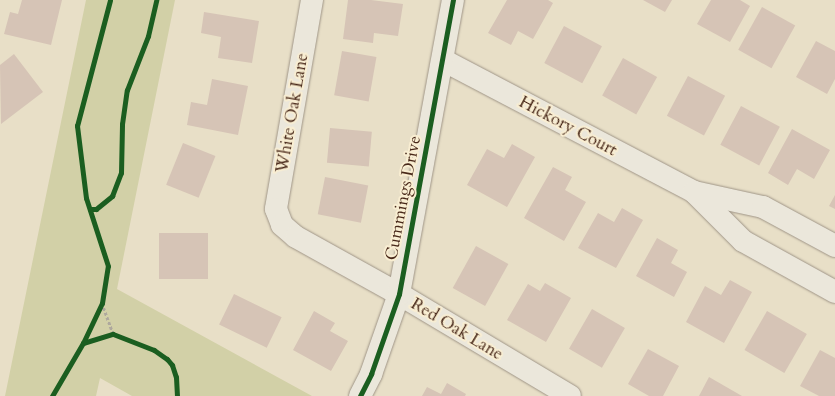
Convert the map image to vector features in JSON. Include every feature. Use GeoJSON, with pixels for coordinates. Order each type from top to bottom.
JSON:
{"type":"FeatureCollection","features":[{"type":"Feature","properties":{"kind":"street","name":"White Oak Lane"},"geometry":{"type":"LineString","coordinates":[[282,225],[276,209],[312,0]]}},
{"type":"Feature","properties":{"kind":"street","name":"Cummings Drive"},"geometry":{"type":"LineString","coordinates":[[360,396],[371,374],[399,294],[453,0]]}},
{"type":"Feature","properties":{"kind":"street","name":"Hickory Court"},"geometry":{"type":"LineString","coordinates":[[443,60],[694,192],[763,207],[835,246]]}},
{"type":"Feature","properties":{"kind":"street","name":"Hickory Court"},"geometry":{"type":"LineString","coordinates":[[694,192],[743,241],[835,292]]}},
{"type":"Feature","properties":{"kind":"street","name":"Red Oak Lane"},"geometry":{"type":"LineString","coordinates":[[282,225],[296,237],[399,294],[570,396]]}},
{"type":"Feature","properties":{"kind":"path"},"geometry":{"type":"LineString","coordinates":[[90,209],[96,209],[112,196],[121,173],[122,124],[127,90],[148,36],[156,0]]}},
{"type":"Feature","properties":{"kind":"path"},"geometry":{"type":"LineString","coordinates":[[102,303],[113,334]]}},
{"type":"Feature","properties":{"kind":"shaded area"},"geometry":{"type":"Polygon","coordinates":[[[86,0],[175,0],[117,289],[312,396],[132,396],[100,378],[96,396],[5,396],[86,0]]]}},
{"type":"Feature","properties":{"kind":"building"},"geometry":{"type":"Polygon","coordinates":[[[22,0],[62,0],[51,45],[4,34],[10,12],[18,14],[22,0]]]}},
{"type":"Feature","properties":{"kind":"building"},"geometry":{"type":"Polygon","coordinates":[[[348,0],[371,0],[403,4],[398,36],[374,33],[373,43],[343,39],[348,0]]]}},
{"type":"Feature","properties":{"kind":"building"},"geometry":{"type":"Polygon","coordinates":[[[507,0],[548,0],[553,3],[533,39],[518,31],[511,45],[488,33],[507,0]]]}},
{"type":"Feature","properties":{"kind":"building"},"geometry":{"type":"Polygon","coordinates":[[[643,0],[672,0],[665,12],[643,0]]]}},
{"type":"Feature","properties":{"kind":"building"},"geometry":{"type":"Polygon","coordinates":[[[711,0],[740,0],[750,6],[730,42],[697,24],[711,0]]]}},
{"type":"Feature","properties":{"kind":"building"},"geometry":{"type":"Polygon","coordinates":[[[762,7],[795,25],[771,68],[738,50],[762,7]]]}},
{"type":"Feature","properties":{"kind":"building"},"geometry":{"type":"Polygon","coordinates":[[[204,12],[259,21],[252,63],[218,58],[221,37],[201,33],[204,12]]]}},
{"type":"Feature","properties":{"kind":"building"},"geometry":{"type":"Polygon","coordinates":[[[564,26],[602,46],[582,83],[544,63],[564,26]]]}},
{"type":"Feature","properties":{"kind":"building"},"geometry":{"type":"Polygon","coordinates":[[[816,41],[835,51],[835,79],[827,94],[796,77],[816,41]]]}},
{"type":"Feature","properties":{"kind":"building"},"geometry":{"type":"Polygon","coordinates":[[[342,51],[376,57],[369,101],[334,95],[342,51]]]}},
{"type":"Feature","properties":{"kind":"building"},"geometry":{"type":"Polygon","coordinates":[[[14,54],[43,92],[1,124],[0,65],[14,54]]]}},
{"type":"Feature","properties":{"kind":"building"},"geometry":{"type":"Polygon","coordinates":[[[623,58],[657,77],[636,115],[602,96],[623,58]]]}},
{"type":"Feature","properties":{"kind":"building"},"geometry":{"type":"Polygon","coordinates":[[[688,76],[725,96],[704,135],[667,116],[688,76]]]}},
{"type":"Feature","properties":{"kind":"building"},"geometry":{"type":"Polygon","coordinates":[[[212,79],[248,86],[238,135],[187,125],[191,102],[207,105],[212,79]]]}},
{"type":"Feature","properties":{"kind":"building"},"geometry":{"type":"Polygon","coordinates":[[[741,106],[780,127],[759,166],[720,145],[741,106]]]}},
{"type":"Feature","properties":{"kind":"building"},"geometry":{"type":"Polygon","coordinates":[[[330,128],[372,132],[369,167],[327,163],[330,128]]]}},
{"type":"Feature","properties":{"kind":"building"},"geometry":{"type":"Polygon","coordinates":[[[792,129],[830,150],[814,179],[797,169],[788,185],[768,173],[792,129]]]}},
{"type":"Feature","properties":{"kind":"building"},"geometry":{"type":"Polygon","coordinates":[[[183,143],[215,156],[199,198],[166,185],[183,143]]]}},
{"type":"Feature","properties":{"kind":"building"},"geometry":{"type":"Polygon","coordinates":[[[512,144],[535,157],[507,207],[467,185],[487,149],[504,158],[512,144]]]}},
{"type":"Feature","properties":{"kind":"building"},"geometry":{"type":"Polygon","coordinates":[[[553,167],[572,177],[565,190],[586,202],[564,241],[524,218],[553,167]]]}},
{"type":"Feature","properties":{"kind":"building"},"geometry":{"type":"Polygon","coordinates":[[[325,177],[368,185],[361,223],[318,214],[325,177]]]}},
{"type":"Feature","properties":{"kind":"building"},"geometry":{"type":"Polygon","coordinates":[[[835,195],[835,209],[829,206],[835,195]]]}},
{"type":"Feature","properties":{"kind":"building"},"geometry":{"type":"Polygon","coordinates":[[[622,208],[643,220],[616,268],[578,248],[598,213],[614,222],[622,208]]]}},
{"type":"Feature","properties":{"kind":"building"},"geometry":{"type":"Polygon","coordinates":[[[159,233],[208,233],[208,279],[159,279],[159,233]]]}},
{"type":"Feature","properties":{"kind":"building"},"geometry":{"type":"Polygon","coordinates":[[[657,238],[678,250],[671,263],[687,272],[674,297],[636,276],[657,238]]]}},
{"type":"Feature","properties":{"kind":"building"},"geometry":{"type":"Polygon","coordinates":[[[476,246],[508,264],[485,306],[453,288],[476,246]]]}},
{"type":"Feature","properties":{"kind":"building"},"geometry":{"type":"Polygon","coordinates":[[[730,280],[752,292],[724,343],[686,322],[705,286],[721,295],[730,280]]]}},
{"type":"Feature","properties":{"kind":"building"},"geometry":{"type":"Polygon","coordinates":[[[545,283],[571,298],[546,342],[507,320],[528,284],[540,291],[545,283]]]}},
{"type":"Feature","properties":{"kind":"building"},"geometry":{"type":"Polygon","coordinates":[[[234,294],[282,317],[267,348],[219,325],[234,294]]]}},
{"type":"Feature","properties":{"kind":"building"},"geometry":{"type":"Polygon","coordinates":[[[592,309],[625,328],[602,368],[569,349],[592,309]]]}},
{"type":"Feature","properties":{"kind":"building"},"geometry":{"type":"Polygon","coordinates":[[[314,311],[335,323],[330,331],[348,341],[331,371],[293,350],[314,311]]]}},
{"type":"Feature","properties":{"kind":"building"},"geometry":{"type":"Polygon","coordinates":[[[767,311],[807,334],[784,373],[744,350],[767,311]]]}},
{"type":"Feature","properties":{"kind":"building"},"geometry":{"type":"Polygon","coordinates":[[[648,349],[679,366],[663,396],[649,396],[628,384],[648,349]]]}},
{"type":"Feature","properties":{"kind":"building"},"geometry":{"type":"Polygon","coordinates":[[[820,350],[835,358],[835,396],[819,396],[800,386],[820,350]]]}},
{"type":"Feature","properties":{"kind":"building"},"geometry":{"type":"Polygon","coordinates":[[[709,377],[742,396],[699,396],[709,377]]]}},
{"type":"Feature","properties":{"kind":"building"},"geometry":{"type":"Polygon","coordinates":[[[447,383],[466,394],[465,396],[422,396],[427,387],[441,394],[447,383]]]}},
{"type":"Feature","properties":{"kind":"cycle path"},"geometry":{"type":"LineString","coordinates":[[52,396],[83,343],[102,303],[108,266],[86,198],[77,126],[110,0]]}},
{"type":"Feature","properties":{"kind":"cycle path"},"geometry":{"type":"LineString","coordinates":[[90,209],[96,209],[112,196],[121,173],[122,124],[127,90],[148,36],[156,0]]}},
{"type":"Feature","properties":{"kind":"cycle path"},"geometry":{"type":"LineString","coordinates":[[360,396],[371,374],[399,294],[453,0]]}},
{"type":"Feature","properties":{"kind":"cycle path"},"geometry":{"type":"LineString","coordinates":[[83,343],[113,334],[154,350],[167,359],[172,365],[176,377],[177,396]]}}]}
